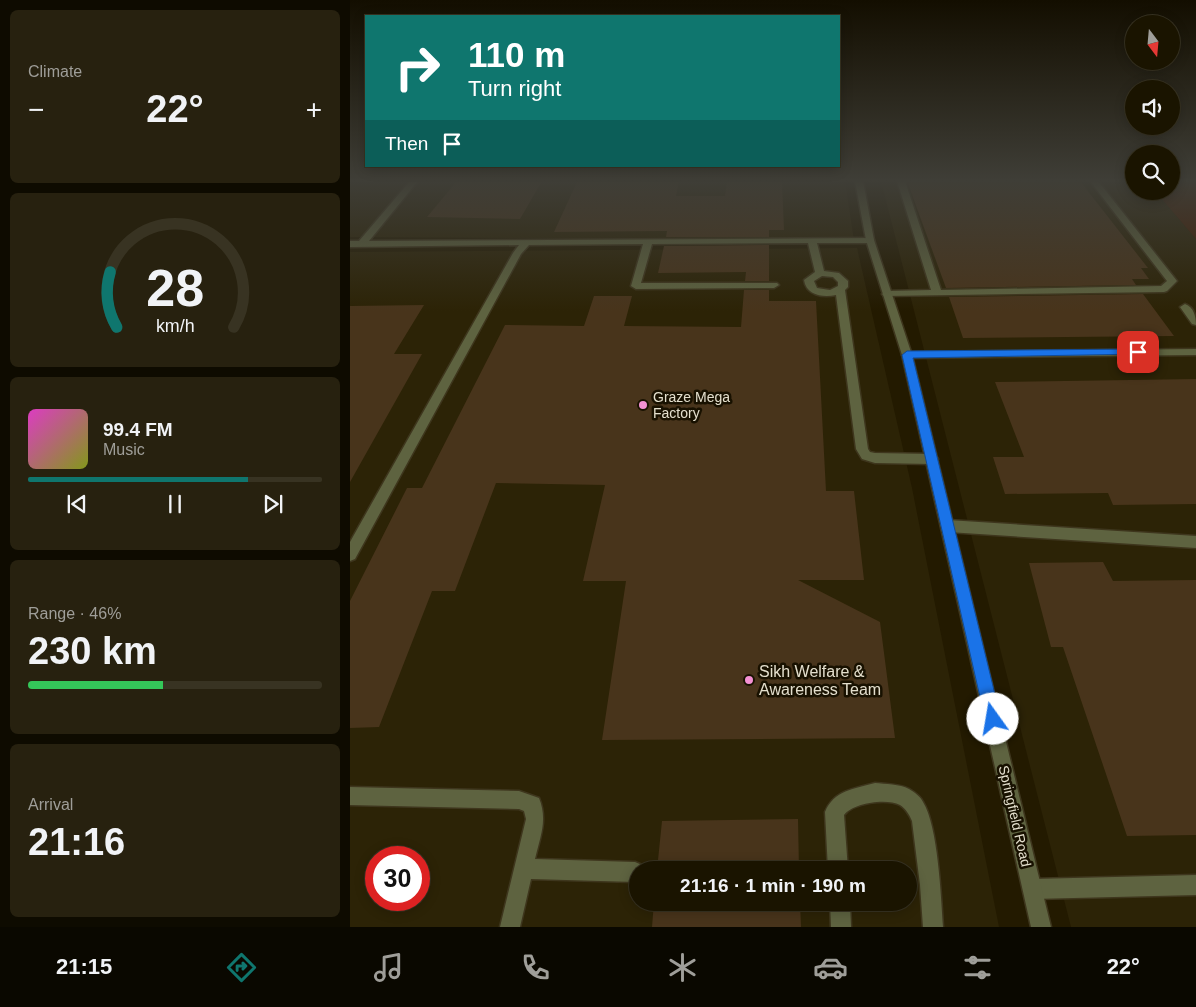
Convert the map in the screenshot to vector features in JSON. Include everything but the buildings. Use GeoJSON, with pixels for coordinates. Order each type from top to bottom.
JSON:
{"type":"FeatureCollection","features":[{"type":"Feature","properties":{"kind":"street"},"geometry":{"type":"LineString","coordinates":[[361,245],[378,224]]}},
{"type":"Feature","properties":{"kind":"street","name":"Springfield Road"},"geometry":{"type":"LineString","coordinates":[[867,224],[870,240],[907,355],[1041,927]]}},
{"type":"Feature","properties":{"kind":"street"},"geometry":{"type":"LineString","coordinates":[[916,224],[937,293]]}},
{"type":"Feature","properties":{"kind":"street"},"geometry":{"type":"LineString","coordinates":[[888,294],[1164,289],[1172,281],[1128,224]]}},
{"type":"Feature","properties":{"kind":"street"},"geometry":{"type":"LineString","coordinates":[[350,244],[870,240]]}},
{"type":"Feature","properties":{"kind":"street"},"geometry":{"type":"LineString","coordinates":[[812,241],[820,273]]}},
{"type":"Feature","properties":{"kind":"street"},"geometry":{"type":"LineString","coordinates":[[648,242],[636,286],[774,285]]}},
{"type":"Feature","properties":{"kind":"street"},"geometry":{"type":"LineString","coordinates":[[350,555],[517,253],[526,243]]}},
{"type":"Feature","properties":{"kind":"street"},"geometry":{"type":"LineString","coordinates":[[840,290],[824,293],[810,287],[809,280],[820,273],[831,273],[840,278],[844,284],[840,290],[862,449],[866,456],[876,458],[932,459]]}},
{"type":"Feature","properties":{"kind":"street"},"geometry":{"type":"LineString","coordinates":[[1185,307],[1196,322]]}},
{"type":"Feature","properties":{"kind":"street"},"geometry":{"type":"LineString","coordinates":[[907,355],[1196,352]]}},
{"type":"Feature","properties":{"kind":"street"},"geometry":{"type":"LineString","coordinates":[[948,526],[1196,542]]}},
{"type":"Feature","properties":{"kind":"street"},"geometry":{"type":"LineString","coordinates":[[837,861],[834,812],[842,802],[875,792],[903,796],[916,807],[921,821],[930,885],[933,927]]}},
{"type":"Feature","properties":{"kind":"street"},"geometry":{"type":"LineString","coordinates":[[350,796],[519,800],[532,805],[534,819],[510,927]]}},
{"type":"Feature","properties":{"kind":"street"},"geometry":{"type":"LineString","coordinates":[[524,869],[629,872]]}},
{"type":"Feature","properties":{"kind":"street"},"geometry":{"type":"LineString","coordinates":[[1033,890],[1196,885]]}},
{"type":"Feature","properties":{"kind":"street"},"geometry":{"type":"LineString","coordinates":[[840,911],[841,927]]}},
{"type":"Feature","properties":{"kind":"shaded area"},"geometry":{"type":"Polygon","coordinates":[[[350,224],[852,224],[854,240],[350,237],[350,224]]]}},
{"type":"Feature","properties":{"kind":"shaded area"},"geometry":{"type":"Polygon","coordinates":[[[892,224],[1183,224],[1196,239],[1196,927],[1071,927],[892,224]]]}},
{"type":"Feature","properties":{"kind":"shaded area"},"geometry":{"type":"Polygon","coordinates":[[[1183,224],[1196,224],[1196,239],[1183,224]]]}},
{"type":"Feature","properties":{"kind":"shaded area"},"geometry":{"type":"Polygon","coordinates":[[[857,248],[912,488],[999,927],[350,927],[350,252],[857,248]]]}},
{"type":"Feature","properties":{"kind":"place","name":"Graze Mega Factory"},"geometry":{"type":"Point","coordinates":[643,405]}},
{"type":"Feature","properties":{"kind":"place","name":"Sikh Welfare & Awareness Team"},"geometry":{"type":"Point","coordinates":[749,680]}},
{"type":"Feature","properties":{"kind":"route"},"geometry":{"type":"LineString","coordinates":[[993,719],[907,355],[1138,352]]}}]}
